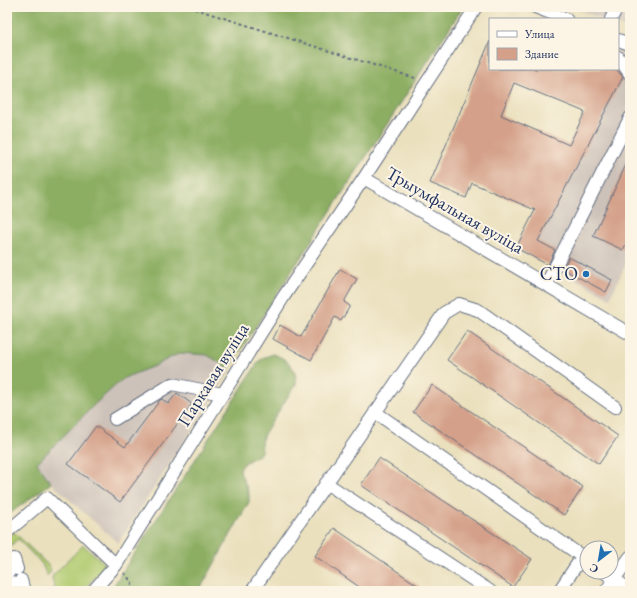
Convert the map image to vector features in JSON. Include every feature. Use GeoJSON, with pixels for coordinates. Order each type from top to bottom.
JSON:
{"type":"FeatureCollection","features":[{"type":"Feature","properties":{"kind":"street","name":"Паркавая вуліца"},"geometry":{"type":"LineString","coordinates":[[93,591],[116,565],[284,296],[364,178],[476,7]]}},
{"type":"Feature","properties":{"kind":"street"},"geometry":{"type":"LineString","coordinates":[[535,7],[563,18]]}},
{"type":"Feature","properties":{"kind":"street"},"geometry":{"type":"LineString","coordinates":[[612,18],[617,7]]}},
{"type":"Feature","properties":{"kind":"street"},"geometry":{"type":"LineString","coordinates":[[619,40],[630,44]]}},
{"type":"Feature","properties":{"kind":"street"},"geometry":{"type":"LineString","coordinates":[[619,58],[630,74]]}},
{"type":"Feature","properties":{"kind":"street"},"geometry":{"type":"LineString","coordinates":[[546,285],[630,118]]}},
{"type":"Feature","properties":{"kind":"street","name":"Трыумфальная вуліца"},"geometry":{"type":"LineString","coordinates":[[364,178],[630,334]]}},
{"type":"Feature","properties":{"kind":"street"},"geometry":{"type":"LineString","coordinates":[[252,591],[444,312],[459,304],[478,310],[615,407]]}},
{"type":"Feature","properties":{"kind":"street"},"geometry":{"type":"LineString","coordinates":[[115,419],[172,384],[222,394]]}},
{"type":"Feature","properties":{"kind":"street"},"geometry":{"type":"LineString","coordinates":[[375,412],[579,554]]}},
{"type":"Feature","properties":{"kind":"street"},"geometry":{"type":"LineString","coordinates":[[326,483],[490,591]]}},
{"type":"Feature","properties":{"kind":"street"},"geometry":{"type":"LineString","coordinates":[[7,532],[47,498],[116,565]]}},
{"type":"Feature","properties":{"kind":"street"},"geometry":{"type":"LineString","coordinates":[[619,572],[630,557]]}},
{"type":"Feature","properties":{"kind":"street"},"geometry":{"type":"LineString","coordinates":[[559,591],[579,566]]}},
{"type":"Feature","properties":{"kind":"street"},"geometry":{"type":"LineString","coordinates":[[606,591],[613,580]]}},
{"type":"Feature","properties":{"kind":"street"},"geometry":{"type":"LineString","coordinates":[[615,580],[630,590]]}},
{"type":"Feature","properties":{"kind":"path"},"geometry":{"type":"LineString","coordinates":[[189,7],[427,82]]}},
{"type":"Feature","properties":{"kind":"path"},"geometry":{"type":"LineString","coordinates":[[116,565],[132,582],[131,591]]}},
{"type":"Feature","properties":{"kind":"shaded area"},"geometry":{"type":"Polygon","coordinates":[[[571,7],[630,7],[630,30],[619,25],[619,18],[599,18],[571,7]]]}},
{"type":"Feature","properties":{"kind":"shaded area"},"geometry":{"type":"Polygon","coordinates":[[[619,50],[630,54],[630,255],[610,298],[554,267],[515,249],[606,70],[619,70],[619,50]]]}},
{"type":"Feature","properties":{"kind":"shaded area"},"geometry":{"type":"Polygon","coordinates":[[[180,353],[207,355],[231,370],[118,543],[51,483],[37,463],[96,403],[124,378],[154,366],[180,353]]]}},
{"type":"Feature","properties":{"kind":"green space"},"geometry":{"type":"Polygon","coordinates":[[[7,7],[463,7],[229,368],[207,355],[180,353],[154,366],[124,378],[96,403],[37,463],[51,483],[8,515],[7,7]]]}},
{"type":"Feature","properties":{"kind":"green space"},"geometry":{"type":"Polygon","coordinates":[[[273,354],[287,361],[295,373],[296,384],[264,434],[261,442],[262,450],[259,455],[246,462],[241,467],[240,472],[249,494],[249,502],[199,591],[110,591],[259,361],[273,354]]]}},
{"type":"Feature","properties":{"kind":"green space"},"geometry":{"type":"Polygon","coordinates":[[[14,532],[50,567],[51,572],[47,576],[42,564],[18,539],[7,549],[7,539],[14,532]]]}},
{"type":"Feature","properties":{"kind":"green space"},"geometry":{"type":"Polygon","coordinates":[[[83,545],[104,563],[103,569],[82,591],[56,591],[52,580],[53,575],[83,545]]]}},
{"type":"Feature","properties":{"kind":"building"},"geometry":{"type":"Polygon","coordinates":[[[489,43],[489,70],[617,70],[623,77],[538,241],[555,250],[548,265],[516,248],[535,210],[472,183],[466,198],[430,183],[489,43]],[[514,83],[501,115],[569,145],[585,112],[514,83]]]}},
{"type":"Feature","properties":{"kind":"building"},"geometry":{"type":"Polygon","coordinates":[[[630,156],[630,236],[623,250],[593,236],[630,156]]]}},
{"type":"Feature","properties":{"kind":"building","name":"СТО"},"geometry":{"type":"Polygon","coordinates":[[[569,257],[612,280],[606,292],[563,269],[569,257]]]}},
{"type":"Feature","properties":{"kind":"building"},"geometry":{"type":"Polygon","coordinates":[[[340,269],[357,279],[344,302],[350,306],[341,321],[335,317],[311,360],[273,339],[280,325],[301,337],[340,269]]]}},
{"type":"Feature","properties":{"kind":"building"},"geometry":{"type":"Polygon","coordinates":[[[467,331],[618,436],[599,464],[447,360],[467,331]]]}},
{"type":"Feature","properties":{"kind":"building"},"geometry":{"type":"Polygon","coordinates":[[[432,385],[583,487],[564,515],[413,412],[432,385]]]}},
{"type":"Feature","properties":{"kind":"building"},"geometry":{"type":"Polygon","coordinates":[[[177,393],[192,404],[120,502],[68,464],[96,426],[125,447],[160,400],[162,399],[168,404],[177,393]]]}},
{"type":"Feature","properties":{"kind":"building"},"geometry":{"type":"Polygon","coordinates":[[[379,458],[532,559],[513,587],[361,485],[379,458]]]}},
{"type":"Feature","properties":{"kind":"building"},"geometry":{"type":"Polygon","coordinates":[[[334,528],[426,591],[365,591],[315,556],[334,528]]]}},
{"type":"Feature","properties":{"kind":"place","name":"СТО"},"geometry":{"type":"Point","coordinates":[586,274]}}]}
